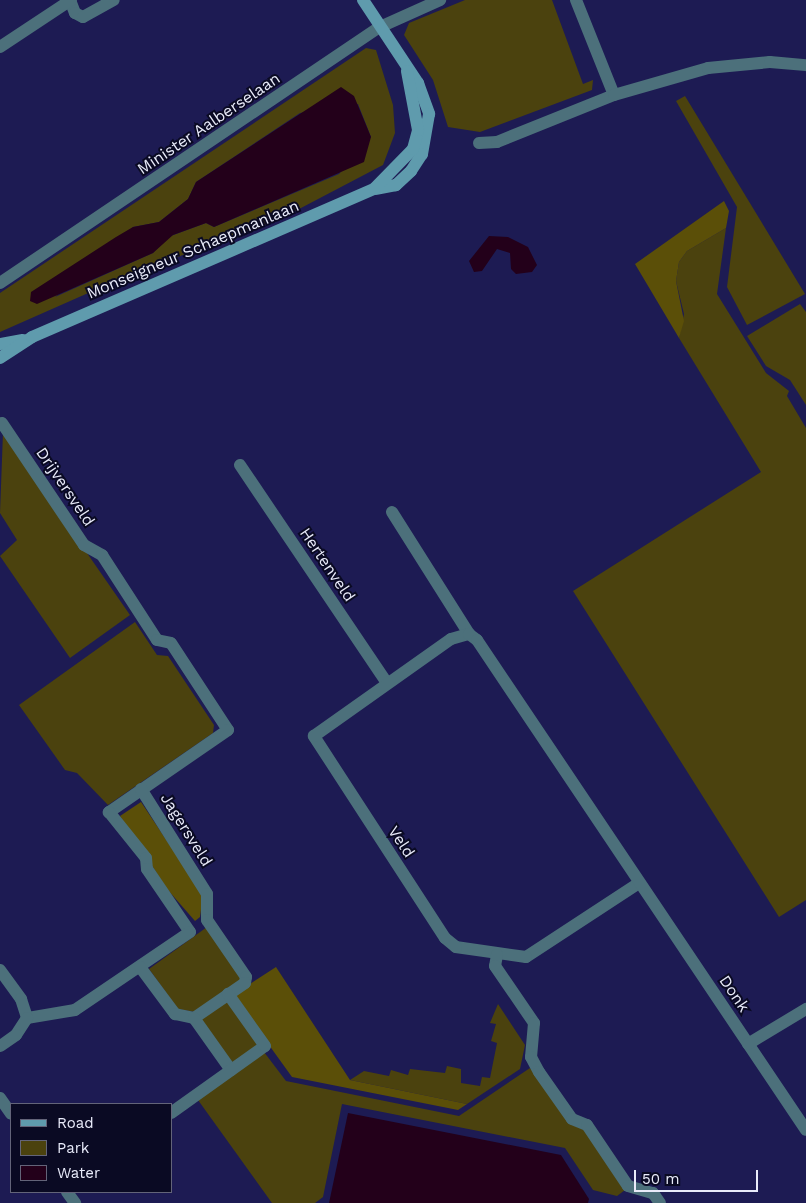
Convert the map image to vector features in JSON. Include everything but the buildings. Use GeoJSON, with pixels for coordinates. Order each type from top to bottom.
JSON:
{"type":"FeatureCollection","features":[{"type":"Feature","properties":{"kind":"main road"},"geometry":{"type":"LineString","coordinates":[[363,0],[380,27]]}},
{"type":"Feature","properties":{"kind":"main road","name":"Monseigneur Schaepmanlaan"},"geometry":{"type":"LineString","coordinates":[[0,358],[25,340],[374,189],[413,149],[423,131],[406,71],[380,27]]}},
{"type":"Feature","properties":{"kind":"main road","name":"Monseigneur Schaepmanlaan"},"geometry":{"type":"LineString","coordinates":[[0,344],[25,340]]}},
{"type":"Feature","properties":{"kind":"street"},"geometry":{"type":"LineString","coordinates":[[0,48],[71,0],[75,13],[83,17],[114,0]]}},
{"type":"Feature","properties":{"kind":"street","name":"Minister Aalberselaan"},"geometry":{"type":"LineString","coordinates":[[0,283],[380,27],[440,0]]}},
{"type":"Feature","properties":{"kind":"street"},"geometry":{"type":"LineString","coordinates":[[576,0],[614,96]]}},
{"type":"Feature","properties":{"kind":"street"},"geometry":{"type":"LineString","coordinates":[[479,143],[496,142],[614,96],[708,68],[770,62],[806,65]]}},
{"type":"Feature","properties":{"kind":"street","name":"Drijversveld"},"geometry":{"type":"LineString","coordinates":[[2,423],[84,545],[102,555],[157,640],[171,643],[228,730],[141,789]]}},
{"type":"Feature","properties":{"kind":"street","name":"Hertenveld"},"geometry":{"type":"LineString","coordinates":[[240,465],[387,683]]}},
{"type":"Feature","properties":{"kind":"street"},"geometry":{"type":"LineString","coordinates":[[392,512],[469,634],[483,648],[639,883]]}},
{"type":"Feature","properties":{"kind":"street","name":"Veld"},"geometry":{"type":"LineString","coordinates":[[469,634],[451,639],[319,728],[314,736],[316,744],[445,938],[456,947],[497,955],[526,958],[639,883]]}},
{"type":"Feature","properties":{"kind":"street","name":"Jagersveld"},"geometry":{"type":"LineString","coordinates":[[27,1018],[75,1010],[190,932],[147,869],[146,858],[109,812],[141,789],[207,894],[207,920],[246,977],[245,983],[194,1018]]}},
{"type":"Feature","properties":{"kind":"street","name":"Donk"},"geometry":{"type":"LineString","coordinates":[[639,883],[806,1130]]}},
{"type":"Feature","properties":{"kind":"street"},"geometry":{"type":"LineString","coordinates":[[497,955],[495,966],[534,1023],[531,1057],[539,1072],[572,1119],[587,1125],[628,1186],[653,1192],[660,1203]]}},
{"type":"Feature","properties":{"kind":"street"},"geometry":{"type":"LineString","coordinates":[[140,967],[175,1014],[194,1018],[231,1070]]}},
{"type":"Feature","properties":{"kind":"street"},"geometry":{"type":"LineString","coordinates":[[0,970],[21,999],[27,1018],[16,1034],[0,1046]]}},
{"type":"Feature","properties":{"kind":"street"},"geometry":{"type":"LineString","coordinates":[[172,1112],[265,1046],[228,994]]}},
{"type":"Feature","properties":{"kind":"street"},"geometry":{"type":"LineString","coordinates":[[748,1044],[806,1009]]}},
{"type":"Feature","properties":{"kind":"street"},"geometry":{"type":"LineString","coordinates":[[0,1098],[10,1113]]}},
{"type":"Feature","properties":{"kind":"green space"},"geometry":{"type":"Polygon","coordinates":[[[465,0],[552,0],[583,84],[593,80],[592,90],[480,132],[448,127],[433,80],[404,35],[409,23],[465,0]]]}},
{"type":"Feature","properties":{"kind":"green space"},"geometry":{"type":"Polygon","coordinates":[[[366,48],[376,50],[393,105],[395,133],[383,165],[280,219],[129,275],[0,332],[0,293],[366,48]],[[358,104],[300,113],[196,182],[188,199],[159,222],[133,227],[55,297],[153,253],[168,237],[206,223],[214,227],[339,174],[371,137],[358,104]]]}},
{"type":"Feature","properties":{"kind":"green space"},"geometry":{"type":"Polygon","coordinates":[[[685,96],[805,294],[747,325],[727,287],[737,207],[676,101],[685,96]]]}},
{"type":"Feature","properties":{"kind":"green space"},"geometry":{"type":"Polygon","coordinates":[[[726,228],[717,294],[766,373],[789,391],[787,396],[806,428],[806,900],[779,917],[573,591],[761,472],[679,338],[684,314],[676,281],[679,262],[687,251],[726,228]]]}},
{"type":"Feature","properties":{"kind":"green space"},"geometry":{"type":"Polygon","coordinates":[[[800,304],[806,312],[806,405],[790,380],[766,366],[747,336],[800,304]]]}},
{"type":"Feature","properties":{"kind":"green space"},"geometry":{"type":"Polygon","coordinates":[[[3,432],[130,615],[70,658],[0,556],[17,540],[0,513],[3,432]]]}},
{"type":"Feature","properties":{"kind":"green space"},"geometry":{"type":"Polygon","coordinates":[[[135,622],[157,655],[168,656],[214,725],[213,733],[108,805],[77,773],[65,770],[19,705],[135,622]]]}},
{"type":"Feature","properties":{"kind":"green space"},"geometry":{"type":"Polygon","coordinates":[[[207,927],[242,980],[195,1012],[178,1009],[149,969],[207,927]]]}},
{"type":"Feature","properties":{"kind":"green space"},"geometry":{"type":"Polygon","coordinates":[[[227,1000],[259,1045],[233,1064],[199,1018],[227,1000]]]}},
{"type":"Feature","properties":{"kind":"green space"},"geometry":{"type":"Polygon","coordinates":[[[498,1004],[525,1045],[520,1069],[467,1104],[350,1080],[364,1071],[389,1076],[391,1070],[408,1075],[410,1069],[445,1073],[447,1066],[461,1069],[461,1083],[480,1086],[482,1077],[490,1078],[497,1043],[491,1041],[496,1024],[490,1023],[498,1004]]]}},
{"type":"Feature","properties":{"kind":"green space"},"geometry":{"type":"Polygon","coordinates":[[[264,1052],[286,1081],[459,1116],[530,1068],[584,1129],[625,1190],[617,1196],[593,1190],[565,1148],[342,1104],[323,1197],[315,1203],[272,1203],[198,1100],[264,1052]]]}},
{"type":"Feature","properties":{"kind":"shaded area"},"geometry":{"type":"Polygon","coordinates":[[[724,201],[729,211],[726,228],[687,251],[679,262],[676,281],[684,321],[679,338],[635,264],[724,201]]]}},
{"type":"Feature","properties":{"kind":"shaded area"},"geometry":{"type":"Polygon","coordinates":[[[141,802],[203,895],[200,917],[195,921],[167,889],[120,816],[141,802]]]}},
{"type":"Feature","properties":{"kind":"shaded area"},"geometry":{"type":"Polygon","coordinates":[[[276,967],[350,1080],[467,1104],[458,1110],[292,1077],[233,995],[276,967]]]}},
{"type":"Feature","properties":{"kind":"water"},"geometry":{"type":"Polygon","coordinates":[[[341,87],[354,96],[371,137],[364,162],[214,227],[206,223],[173,235],[153,253],[37,304],[30,301],[31,292],[116,237],[133,227],[159,222],[188,199],[196,182],[341,87]]]}},
{"type":"Feature","properties":{"kind":"water"},"geometry":{"type":"Polygon","coordinates":[[[489,236],[508,237],[528,247],[537,265],[532,272],[516,274],[511,269],[510,253],[497,249],[482,271],[474,272],[469,261],[489,236]]]}},
{"type":"Feature","properties":{"kind":"water"},"geometry":{"type":"Polygon","coordinates":[[[348,1113],[561,1155],[589,1199],[588,1203],[329,1203],[348,1113]]]}}]}
